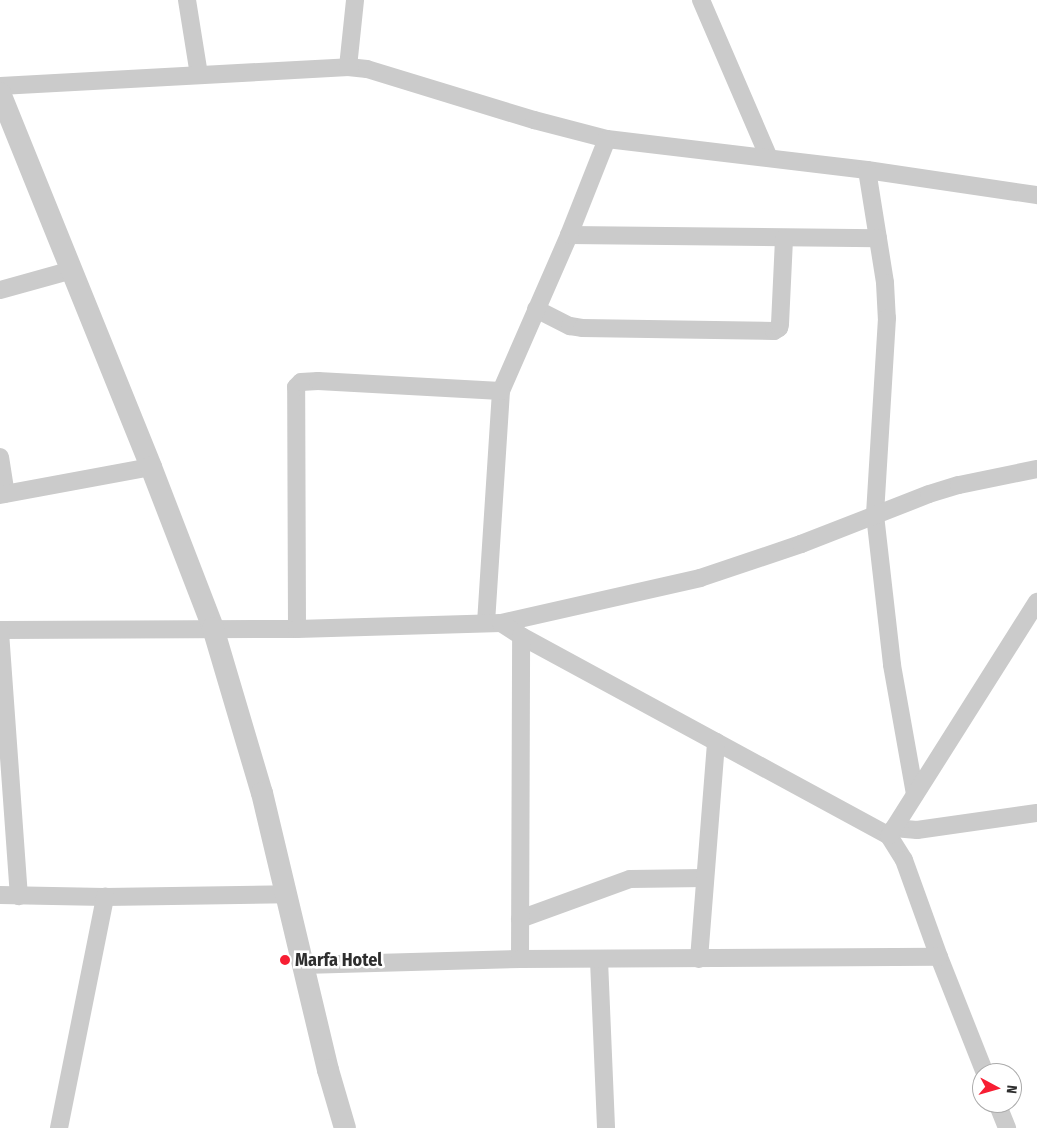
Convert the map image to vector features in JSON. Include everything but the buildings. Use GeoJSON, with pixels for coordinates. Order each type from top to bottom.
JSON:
{"type":"FeatureCollection","features":[{"type":"Feature","properties":{"kind":"street"},"geometry":{"type":"LineString","coordinates":[[187,0],[199,75]]}},
{"type":"Feature","properties":{"kind":"street"},"geometry":{"type":"LineString","coordinates":[[348,67],[356,0]]}},
{"type":"Feature","properties":{"kind":"street"},"geometry":{"type":"LineString","coordinates":[[701,0],[770,158]]}},
{"type":"Feature","properties":{"kind":"street"},"geometry":{"type":"LineString","coordinates":[[0,86],[348,67],[367,69],[526,118],[607,139],[868,170],[1037,195]]}},
{"type":"Feature","properties":{"kind":"street"},"geometry":{"type":"LineString","coordinates":[[0,93],[151,466],[213,628],[262,793],[328,1070],[345,1128]]}},
{"type":"Feature","properties":{"kind":"street"},"geometry":{"type":"LineString","coordinates":[[493,623],[501,391],[569,235],[607,139]]}},
{"type":"Feature","properties":{"kind":"street"},"geometry":{"type":"LineString","coordinates":[[868,170],[878,238],[886,318],[875,515],[892,665],[915,794]]}},
{"type":"Feature","properties":{"kind":"street"},"geometry":{"type":"LineString","coordinates":[[569,235],[878,238]]}},
{"type":"Feature","properties":{"kind":"street"},"geometry":{"type":"LineString","coordinates":[[536,309],[570,326],[582,328],[774,331],[780,324],[784,238]]}},
{"type":"Feature","properties":{"kind":"street"},"geometry":{"type":"LineString","coordinates":[[0,290],[72,270]]}},
{"type":"Feature","properties":{"kind":"street"},"geometry":{"type":"LineString","coordinates":[[297,629],[296,387],[301,382],[318,381],[501,391]]}},
{"type":"Feature","properties":{"kind":"street"},"geometry":{"type":"LineString","coordinates":[[0,457],[3,494],[151,466]]}},
{"type":"Feature","properties":{"kind":"street"},"geometry":{"type":"LineString","coordinates":[[19,896],[0,631],[213,628],[297,629],[493,623],[700,578],[801,544],[959,485],[1037,469]]}},
{"type":"Feature","properties":{"kind":"street"},"geometry":{"type":"LineString","coordinates":[[892,832],[1037,602]]}},
{"type":"Feature","properties":{"kind":"street"},"geometry":{"type":"LineString","coordinates":[[493,623],[716,742],[892,832],[1037,813]]}},
{"type":"Feature","properties":{"kind":"street"},"geometry":{"type":"LineString","coordinates":[[520,636],[520,960]]}},
{"type":"Feature","properties":{"kind":"street"},"geometry":{"type":"LineString","coordinates":[[699,959],[716,742]]}},
{"type":"Feature","properties":{"kind":"street"},"geometry":{"type":"LineString","coordinates":[[892,832],[904,860],[938,957],[981,1063]]}},
{"type":"Feature","properties":{"kind":"street"},"geometry":{"type":"LineString","coordinates":[[520,919],[630,879],[705,878]]}},
{"type":"Feature","properties":{"kind":"street"},"geometry":{"type":"LineString","coordinates":[[0,895],[105,897],[287,894]]}},
{"type":"Feature","properties":{"kind":"street"},"geometry":{"type":"LineString","coordinates":[[58,1128],[105,897]]}},
{"type":"Feature","properties":{"kind":"street"},"geometry":{"type":"LineString","coordinates":[[304,965],[520,960],[938,957]]}},
{"type":"Feature","properties":{"kind":"street"},"geometry":{"type":"LineString","coordinates":[[599,960],[606,1128]]}},
{"type":"Feature","properties":{"kind":"street"},"geometry":{"type":"LineString","coordinates":[[1001,1113],[1007,1128]]}},
{"type":"Feature","properties":{"kind":"place","name":"Marfa Hotel"},"geometry":{"type":"Point","coordinates":[285,960]}}]}
